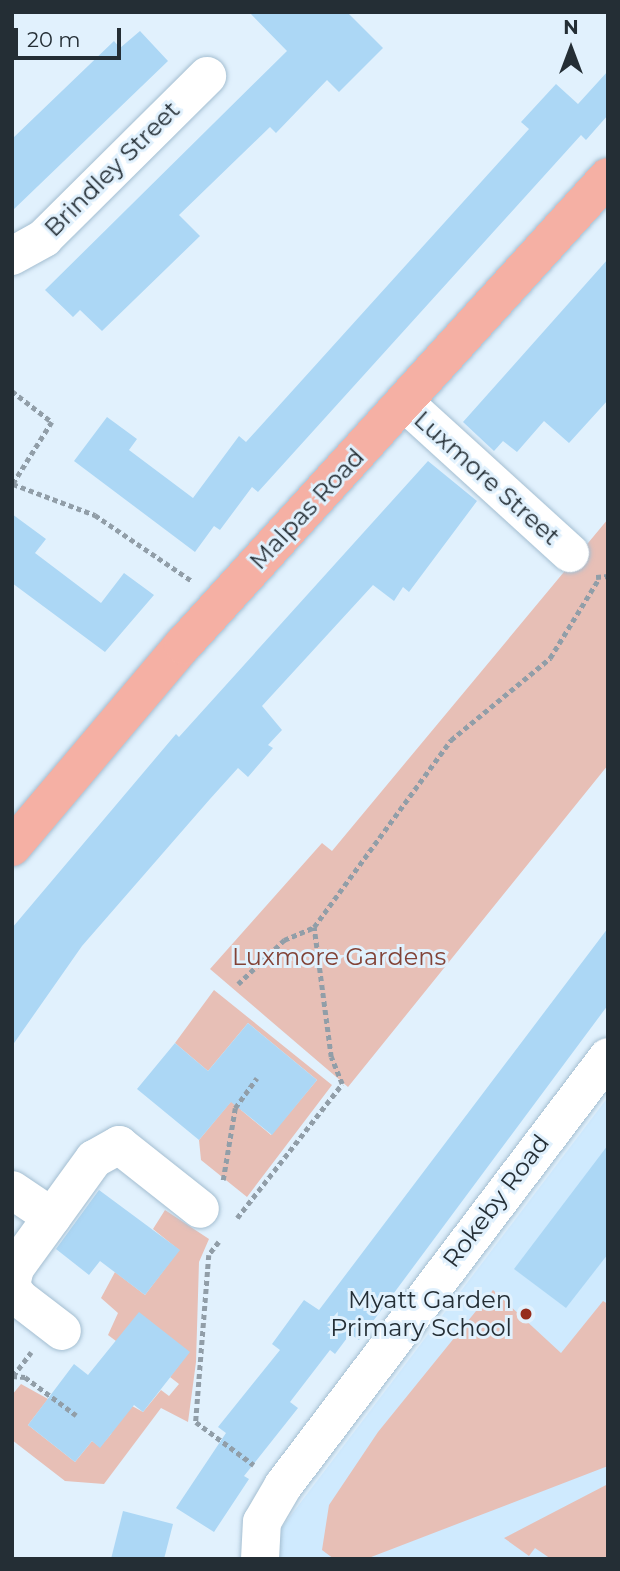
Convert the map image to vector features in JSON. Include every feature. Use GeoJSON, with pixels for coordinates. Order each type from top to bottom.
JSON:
{"type":"FeatureCollection","features":[{"type":"Feature","properties":{"kind":"main road","name":"Malpas Road"},"geometry":{"type":"LineString","coordinates":[[12,847],[183,645],[608,177]]}},
{"type":"Feature","properties":{"kind":"street","name":"Brindley Street"},"geometry":{"type":"LineString","coordinates":[[12,256],[44,238],[207,76]]}},
{"type":"Feature","properties":{"kind":"street","name":"Luxmore Street"},"geometry":{"type":"LineString","coordinates":[[405,403],[570,553]]}},
{"type":"Feature","properties":{"kind":"street","name":"Rokeby Road"},"geometry":{"type":"LineString","coordinates":[[260,1559],[262,1522],[283,1486],[608,1057]]}},
{"type":"Feature","properties":{"kind":"street"},"geometry":{"type":"LineString","coordinates":[[12,1281],[16,1268],[94,1159],[119,1145],[220,1222]]}},
{"type":"Feature","properties":{"kind":"street"},"geometry":{"type":"LineString","coordinates":[[12,1190],[52,1217]]}},
{"type":"Feature","properties":{"kind":"street"},"geometry":{"type":"LineString","coordinates":[[12,1288],[19,1298],[62,1331]]}},
{"type":"Feature","properties":{"kind":"path"},"geometry":{"type":"LineString","coordinates":[[12,391],[52,422],[13,484],[95,515],[193,582]]}},
{"type":"Feature","properties":{"kind":"path"},"geometry":{"type":"LineString","coordinates":[[238,984],[284,940],[314,927],[451,740],[550,658],[599,579]]}},
{"type":"Feature","properties":{"kind":"path"},"geometry":{"type":"LineString","coordinates":[[220,1222],[342,1084],[331,1057],[314,927]]}},
{"type":"Feature","properties":{"kind":"path"},"geometry":{"type":"LineString","coordinates":[[257,1078],[235,1108],[220,1194],[220,1222],[209,1255],[196,1422],[283,1486]]}},
{"type":"Feature","properties":{"kind":"path"},"geometry":{"type":"LineString","coordinates":[[12,1376],[25,1377],[76,1415]]}},
{"type":"Feature","properties":{"kind":"shaded area","name":"Myatt Garden Primary School"},"geometry":{"type":"Polygon","coordinates":[[[608,1097],[608,1559],[279,1558],[279,1531],[608,1097]]]}},
{"type":"Feature","properties":{"kind":"green space","name":"Luxmore Gardens"},"geometry":{"type":"Polygon","coordinates":[[[608,519],[608,765],[348,1087],[210,969],[322,843],[332,851],[608,519]]]}},
{"type":"Feature","properties":{"kind":"green space"},"geometry":{"type":"Polygon","coordinates":[[[214,990],[332,1085],[247,1197],[201,1160],[199,1140],[253,1075],[241,1110],[271,1135],[317,1080],[248,1023],[208,1071],[175,1043],[214,990]]]}},
{"type":"Feature","properties":{"kind":"green space"},"geometry":{"type":"Polygon","coordinates":[[[165,1210],[209,1239],[199,1262],[196,1362],[188,1422],[161,1408],[104,1484],[65,1481],[12,1440],[12,1395],[21,1384],[48,1399],[28,1425],[75,1462],[92,1441],[100,1447],[111,1434],[123,1401],[143,1412],[161,1390],[169,1396],[179,1384],[170,1377],[189,1352],[116,1341],[108,1335],[118,1313],[101,1298],[115,1272],[145,1295],[179,1250],[153,1229],[165,1210]]]}},
{"type":"Feature","properties":{"kind":"green space"},"geometry":{"type":"Polygon","coordinates":[[[493,1290],[561,1353],[603,1301],[608,1304],[608,1466],[366,1559],[334,1559],[322,1550],[329,1505],[378,1432],[493,1290]]]}},
{"type":"Feature","properties":{"kind":"green space"},"geometry":{"type":"Polygon","coordinates":[[[608,1484],[608,1559],[551,1559],[535,1548],[529,1556],[504,1538],[608,1484]]]}},
{"type":"Feature","properties":{"kind":"building"},"geometry":{"type":"Polygon","coordinates":[[[249,12],[347,12],[383,48],[339,92],[327,80],[276,133],[270,127],[179,215],[200,236],[102,331],[80,310],[73,317],[45,290],[287,51],[249,12]]]}},
{"type":"Feature","properties":{"kind":"building"},"geometry":{"type":"Polygon","coordinates":[[[140,31],[168,61],[12,211],[12,139],[114,41],[120,48],[140,31]]]}},
{"type":"Feature","properties":{"kind":"building"},"geometry":{"type":"Polygon","coordinates":[[[608,71],[608,115],[586,140],[581,135],[258,492],[252,487],[220,530],[214,526],[195,552],[74,461],[107,417],[137,439],[129,450],[193,498],[239,436],[246,442],[529,129],[521,122],[556,84],[578,104],[608,71]]]}},
{"type":"Feature","properties":{"kind":"building"},"geometry":{"type":"Polygon","coordinates":[[[608,259],[608,400],[569,443],[544,421],[517,452],[503,441],[494,451],[463,422],[608,259]]]}},
{"type":"Feature","properties":{"kind":"building"},"geometry":{"type":"Polygon","coordinates":[[[428,461],[477,501],[409,592],[403,587],[394,601],[373,585],[262,706],[282,730],[268,745],[273,748],[248,777],[238,768],[210,799],[82,946],[12,1046],[12,928],[176,734],[179,737],[428,461]]]}},
{"type":"Feature","properties":{"kind":"building"},"geometry":{"type":"Polygon","coordinates":[[[12,514],[46,539],[35,553],[101,603],[124,573],[154,595],[105,652],[12,583],[12,514]]]}},
{"type":"Feature","properties":{"kind":"building"},"geometry":{"type":"Polygon","coordinates":[[[608,928],[608,1005],[359,1340],[350,1334],[335,1354],[330,1350],[290,1402],[298,1408],[244,1476],[249,1479],[214,1532],[176,1508],[226,1433],[218,1427],[280,1350],[272,1344],[304,1300],[319,1310],[608,928]]]}},
{"type":"Feature","properties":{"kind":"building"},"geometry":{"type":"Polygon","coordinates":[[[248,1023],[317,1080],[272,1135],[231,1102],[199,1140],[137,1089],[175,1043],[208,1071],[248,1023]]]}},
{"type":"Feature","properties":{"kind":"building"},"geometry":{"type":"Polygon","coordinates":[[[608,1145],[608,1254],[566,1308],[514,1269],[608,1145]]]}},
{"type":"Feature","properties":{"kind":"building"},"geometry":{"type":"Polygon","coordinates":[[[99,1190],[180,1250],[145,1295],[100,1261],[89,1275],[56,1249],[99,1190]]]}},
{"type":"Feature","properties":{"kind":"building"},"geometry":{"type":"Polygon","coordinates":[[[139,1312],[190,1352],[143,1412],[134,1405],[100,1448],[92,1441],[75,1462],[28,1425],[74,1364],[88,1375],[139,1312]]]}},
{"type":"Feature","properties":{"kind":"building"},"geometry":{"type":"Polygon","coordinates":[[[123,1511],[173,1524],[164,1559],[111,1559],[123,1511]]]}},
{"type":"Feature","properties":{"kind":"place","name":"Myatt Garden Primary School"},"geometry":{"type":"Point","coordinates":[526,1314]}}]}
